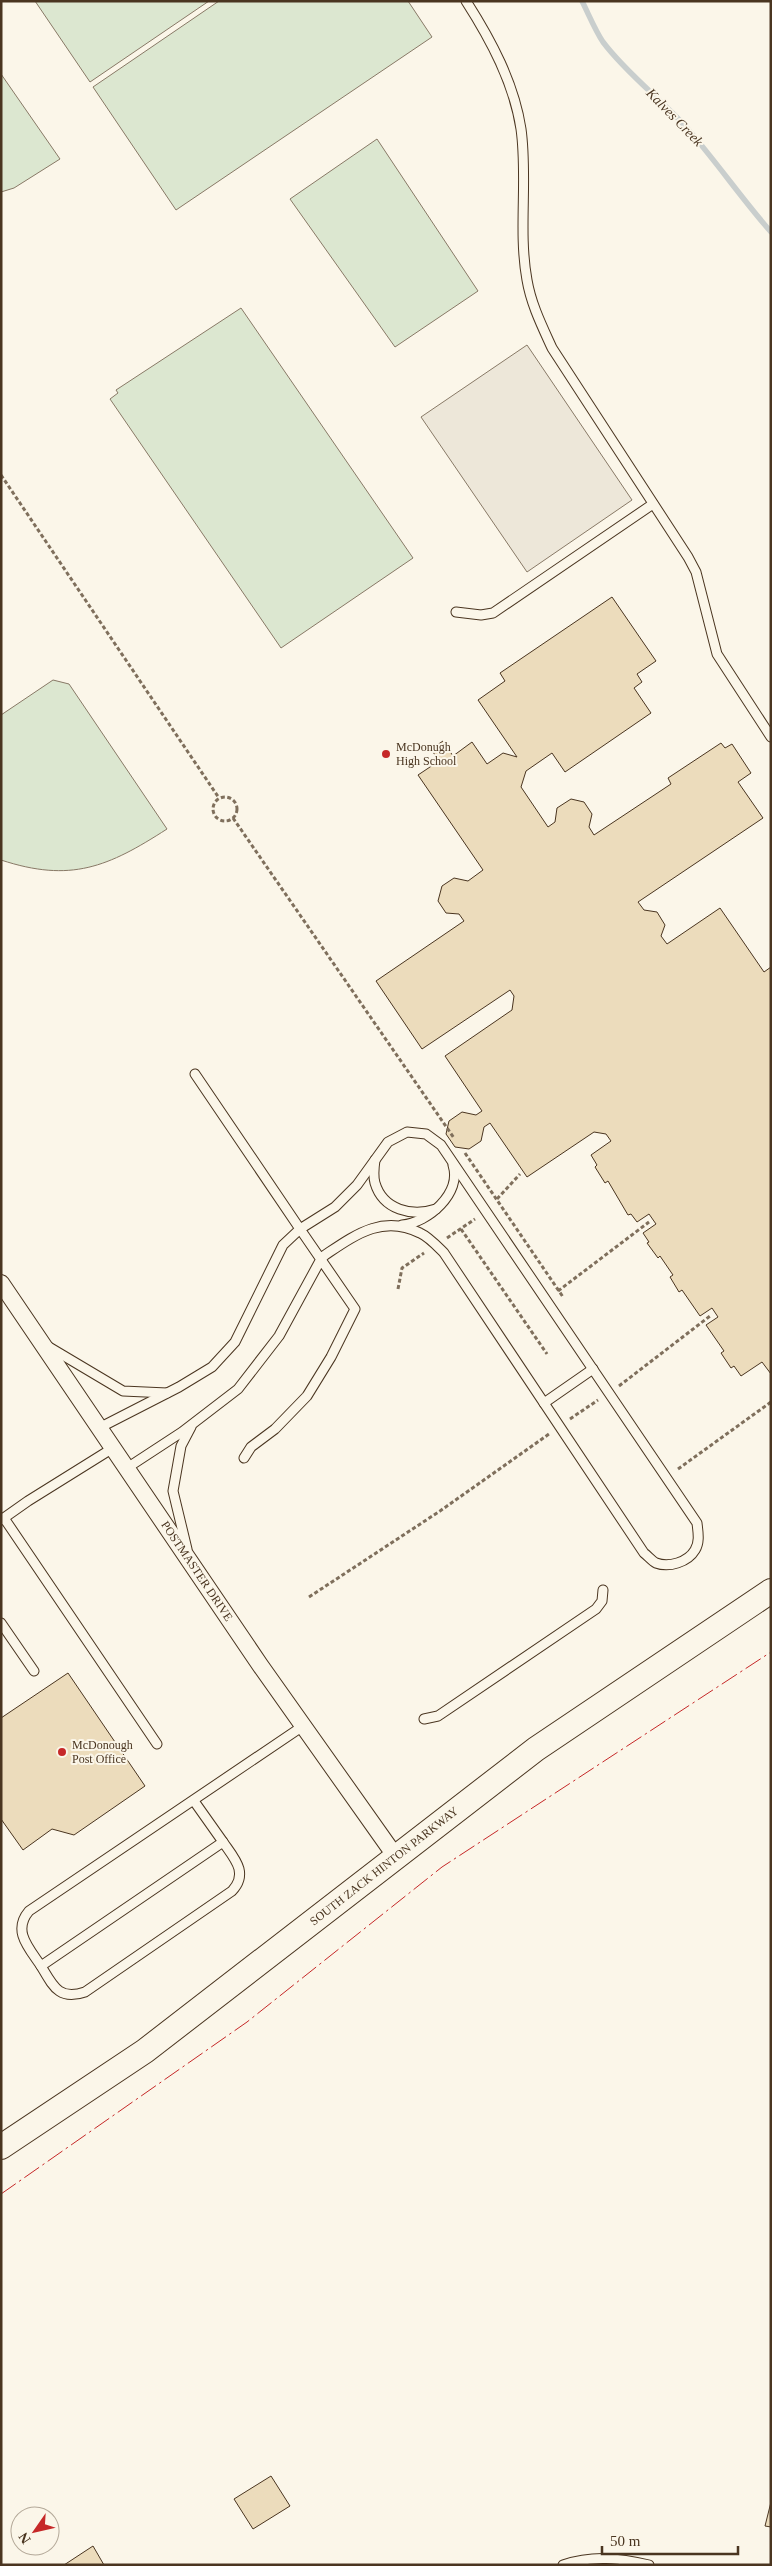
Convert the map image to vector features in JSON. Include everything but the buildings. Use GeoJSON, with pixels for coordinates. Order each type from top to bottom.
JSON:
{"type":"FeatureCollection","features":[{"type":"Feature","properties":{"kind":"main road","name":"SOUTH ZACK HINTON PARKWAY"},"geometry":{"type":"LineString","coordinates":[[1,2147],[145,2051],[536,1749],[771,1591]]}},
{"type":"Feature","properties":{"kind":"street","name":"POSTMASTER DRIVE"},"geometry":{"type":"LineString","coordinates":[[1,1283],[303,1726],[396,1857]]}},
{"type":"Feature","properties":{"kind":"lane"},"geometry":{"type":"LineString","coordinates":[[466,1],[490,37],[505,75],[520,127],[524,159],[523,222],[527,280],[535,310],[552,348],[696,572],[717,654],[771,737]]}},
{"type":"Feature","properties":{"kind":"lane"},"geometry":{"type":"LineString","coordinates":[[456,612],[481,615],[493,613],[654,504]]}},
{"type":"Feature","properties":{"kind":"lane"},"geometry":{"type":"LineString","coordinates":[[195,1074],[355,1309],[318,1380],[306,1396],[275,1429],[251,1447],[244,1458]]}},
{"type":"Feature","properties":{"kind":"lane"},"geometry":{"type":"LineString","coordinates":[[99,1428],[167,1394],[212,1367],[235,1342],[283,1245],[300,1229],[335,1208],[357,1185],[375,1159],[388,1142],[407,1132],[426,1134],[441,1145],[697,1523],[699,1537],[695,1550],[684,1560],[670,1565],[656,1562],[644,1552],[444,1253],[380,1193],[375,1183],[375,1159]]}},
{"type":"Feature","properties":{"kind":"lane"},"geometry":{"type":"LineString","coordinates":[[127,1468],[193,1424],[238,1390],[279,1336],[321,1259],[325,1255],[366,1228],[411,1224],[436,1209],[448,1196],[453,1185],[456,1173],[452,1162]]}},
{"type":"Feature","properties":{"kind":"lane"},"geometry":{"type":"LineString","coordinates":[[392,1206],[414,1213],[436,1209]]}},
{"type":"Feature","properties":{"kind":"lane"},"geometry":{"type":"LineString","coordinates":[[399,1226],[421,1233]]}},
{"type":"Feature","properties":{"kind":"lane"},"geometry":{"type":"LineString","coordinates":[[41,1342],[124,1391],[167,1394]]}},
{"type":"Feature","properties":{"kind":"lane"},"geometry":{"type":"LineString","coordinates":[[544,1403],[593,1369]]}},
{"type":"Feature","properties":{"kind":"lane"},"geometry":{"type":"LineString","coordinates":[[190,1561],[173,1491],[181,1446],[193,1424]]}},
{"type":"Feature","properties":{"kind":"lane"},"geometry":{"type":"LineString","coordinates":[[113,1448],[2,1519],[157,1744]]}},
{"type":"Feature","properties":{"kind":"lane"},"geometry":{"type":"LineString","coordinates":[[424,1719],[438,1716],[596,1609],[602,1601],[603,1590]]}},
{"type":"Feature","properties":{"kind":"lane"},"geometry":{"type":"LineString","coordinates":[[1,1623],[34,1671]]}},
{"type":"Feature","properties":{"kind":"lane"},"geometry":{"type":"LineString","coordinates":[[194,1801],[240,1868],[242,1875],[239,1884],[232,1891],[85,1992],[75,1995],[64,1994],[56,1988],[24,1942],[20,1928],[22,1919],[29,1912],[303,1726]]}},
{"type":"Feature","properties":{"kind":"lane"},"geometry":{"type":"LineString","coordinates":[[41,1966],[223,1842]]}},
{"type":"Feature","properties":{"kind":"lane"},"geometry":{"type":"LineString","coordinates":[[563,2565],[595,2557],[620,2558],[649,2565]]}},
{"type":"Feature","properties":{"kind":"path"},"geometry":{"type":"LineString","coordinates":[[1,475],[219,798]]}},
{"type":"Feature","properties":{"kind":"path"},"geometry":{"type":"LineString","coordinates":[[227,797],[234,800],[237,808],[233,818],[226,821],[216,816],[213,808],[219,798],[227,797]]}},
{"type":"Feature","properties":{"kind":"path"},"geometry":{"type":"LineString","coordinates":[[497,1199],[520,1174]]}},
{"type":"Feature","properties":{"kind":"path"},"geometry":{"type":"LineString","coordinates":[[446,1238],[475,1219]]}},
{"type":"Feature","properties":{"kind":"path"},"geometry":{"type":"LineString","coordinates":[[558,1291],[649,1222]]}},
{"type":"Feature","properties":{"kind":"path"},"geometry":{"type":"LineString","coordinates":[[461,1228],[547,1354]]}},
{"type":"Feature","properties":{"kind":"path"},"geometry":{"type":"LineString","coordinates":[[398,1289],[402,1268],[424,1253]]}},
{"type":"Feature","properties":{"kind":"path"},"geometry":{"type":"LineString","coordinates":[[618,1387],[710,1316]]}},
{"type":"Feature","properties":{"kind":"path"},"geometry":{"type":"LineString","coordinates":[[568,1420],[599,1400]]}},
{"type":"Feature","properties":{"kind":"path"},"geometry":{"type":"LineString","coordinates":[[678,1469],[771,1402]]}},
{"type":"Feature","properties":{"kind":"path"},"geometry":{"type":"LineString","coordinates":[[309,1597],[440,1511],[551,1432]]}},
{"type":"Feature","properties":{"kind":"green space"},"geometry":{"type":"Polygon","coordinates":[[[35,1],[209,1],[90,82],[35,1]]]}},
{"type":"Feature","properties":{"kind":"green space"},"geometry":{"type":"Polygon","coordinates":[[[219,1],[408,1],[432,37],[176,210],[93,87],[219,1]]]}},
{"type":"Feature","properties":{"kind":"green space"},"geometry":{"type":"Polygon","coordinates":[[[1,74],[60,159],[14,188],[1,192],[1,74]]]}},
{"type":"Feature","properties":{"kind":"green space"},"geometry":{"type":"Polygon","coordinates":[[[377,139],[478,291],[395,347],[290,199],[377,139]]]}},
{"type":"Feature","properties":{"kind":"green space"},"geometry":{"type":"Polygon","coordinates":[[[241,308],[413,558],[281,648],[110,399],[118,393],[116,390],[241,308]]]}},
{"type":"Feature","properties":{"kind":"green space"},"geometry":{"type":"Polygon","coordinates":[[[53,680],[69,684],[167,829],[107,862],[69,870],[26,867],[1,860],[1,715],[53,680]]]}},
{"type":"Feature","properties":{"kind":"shaded area"},"geometry":{"type":"Polygon","coordinates":[[[527,345],[632,500],[527,572],[421,417],[527,345]]]}},
{"type":"Feature","properties":{"kind":"waterway","name":"Kalves Creek"},"geometry":{"type":"LineString","coordinates":[[582,1],[600,37],[612,54],[686,127],[771,232]]}},
{"type":"Feature","properties":{"kind":"power"},"geometry":{"type":"LineString","coordinates":[[1,2194],[247,2022],[442,1867],[771,1652]]}},
{"type":"Feature","properties":{"kind":"place","name":"McDonugh High School"},"geometry":{"type":"Point","coordinates":[386,754]}},
{"type":"Feature","properties":{"kind":"place","name":"McDonough Post Office"},"geometry":{"type":"Point","coordinates":[62,1752]}}]}
